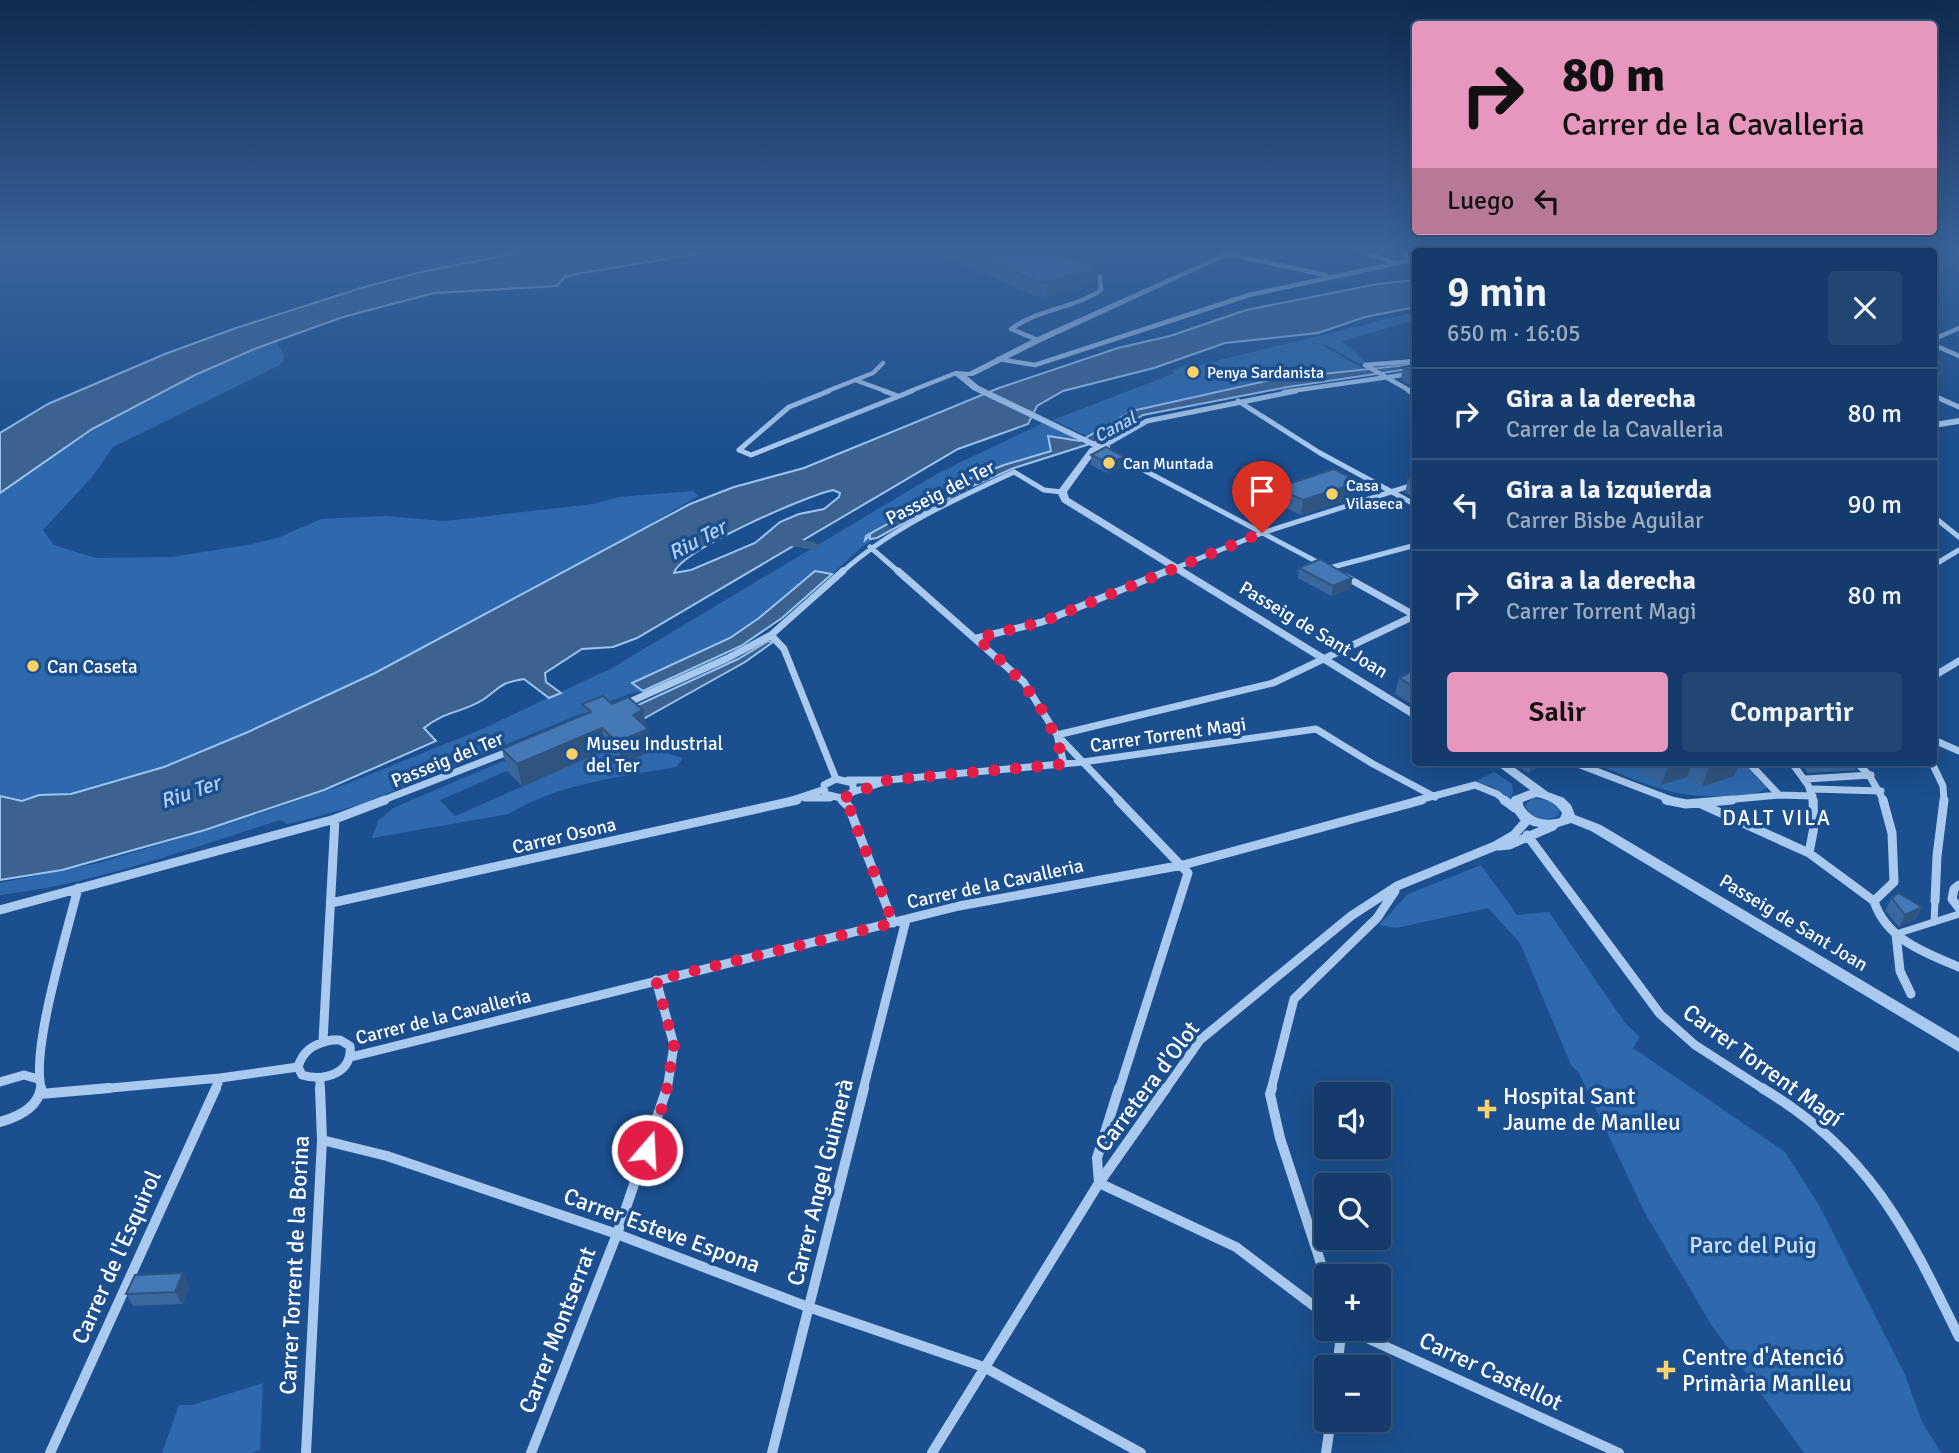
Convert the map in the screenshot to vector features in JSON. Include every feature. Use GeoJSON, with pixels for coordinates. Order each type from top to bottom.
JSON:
{"type":"FeatureCollection","features":[{"type":"Feature","properties":{"kind":"street"},"geometry":{"type":"LineString","coordinates":[[1037,340],[1015,333],[1012,329],[1041,316]]}},
{"type":"Feature","properties":{"kind":"street"},"geometry":{"type":"LineString","coordinates":[[883,363],[873,373],[789,407],[739,450],[751,455],[898,396],[964,373],[1093,316]]}},
{"type":"Feature","properties":{"kind":"street"},"geometry":{"type":"LineString","coordinates":[[998,359],[1035,365],[1190,316]]}},
{"type":"Feature","properties":{"kind":"street"},"geometry":{"type":"LineString","coordinates":[[1937,338],[1959,328]]}},
{"type":"Feature","properties":{"kind":"street"},"geometry":{"type":"LineString","coordinates":[[964,373],[1004,349],[1037,340]]}},
{"type":"Feature","properties":{"kind":"street"},"geometry":{"type":"LineString","coordinates":[[1937,346],[1959,356]]}},
{"type":"Feature","properties":{"kind":"street"},"geometry":{"type":"LineString","coordinates":[[1412,360],[1365,365],[1412,393]]}},
{"type":"Feature","properties":{"kind":"street"},"geometry":{"type":"LineString","coordinates":[[964,373],[972,386],[1093,446],[1105,448],[1412,613]]}},
{"type":"Feature","properties":{"kind":"street"},"geometry":{"type":"LineString","coordinates":[[1105,448],[1147,421],[1238,401],[1412,374]]}},
{"type":"Feature","properties":{"kind":"street"},"geometry":{"type":"LineString","coordinates":[[855,380],[898,396]]}},
{"type":"Feature","properties":{"kind":"street"},"geometry":{"type":"LineString","coordinates":[[1937,397],[1959,407]]}},
{"type":"Feature","properties":{"kind":"street"},"geometry":{"type":"LineString","coordinates":[[1238,401],[1320,453],[1412,503]]}},
{"type":"Feature","properties":{"kind":"street"},"geometry":{"type":"LineString","coordinates":[[1937,425],[1959,421]]}},
{"type":"Feature","properties":{"kind":"street"},"geometry":{"type":"LineString","coordinates":[[1062,492],[1093,446]]}},
{"type":"Feature","properties":{"kind":"street","name":"Passeig de Sant Joan"},"geometry":{"type":"LineString","coordinates":[[1014,472],[1044,490],[1062,492],[1069,503],[1412,714]]}},
{"type":"Feature","properties":{"kind":"street","name":"Passeig del Ter"},"geometry":{"type":"LineString","coordinates":[[621,705],[728,658],[771,635],[870,547],[959,497],[1014,472]]}},
{"type":"Feature","properties":{"kind":"street"},"geometry":{"type":"LineString","coordinates":[[977,638],[1042,622],[1262,533],[1412,485]]}},
{"type":"Feature","properties":{"kind":"street"},"geometry":{"type":"LineString","coordinates":[[1937,519],[1959,537]]}},
{"type":"Feature","properties":{"kind":"street"},"geometry":{"type":"LineString","coordinates":[[1329,568],[1412,546]]}},
{"type":"Feature","properties":{"kind":"street"},"geometry":{"type":"LineString","coordinates":[[870,547],[977,638],[1024,682],[1056,735],[1183,864],[1188,873],[1097,1158],[1098,1183],[1236,1247],[1314,1306]]}},
{"type":"Feature","properties":{"kind":"street"},"geometry":{"type":"LineString","coordinates":[[1937,563],[1959,550]]}},
{"type":"Feature","properties":{"kind":"street"},"geometry":{"type":"LineString","coordinates":[[1056,735],[1273,683],[1412,617]]}},
{"type":"Feature","properties":{"kind":"street"},"geometry":{"type":"LineString","coordinates":[[771,635],[784,649],[836,779]]}},
{"type":"Feature","properties":{"kind":"street"},"geometry":{"type":"LineString","coordinates":[[1937,674],[1959,661]]}},
{"type":"Feature","properties":{"kind":"street","name":"Carrer Torrent Magi"},"geometry":{"type":"LineString","coordinates":[[848,780],[888,780],[1083,762],[1315,729],[1435,797]]}},
{"type":"Feature","properties":{"kind":"street"},"geometry":{"type":"LineString","coordinates":[[1056,735],[1064,764]]}},
{"type":"Feature","properties":{"kind":"street"},"geometry":{"type":"LineString","coordinates":[[1937,741],[1959,751]]}},
{"type":"Feature","properties":{"kind":"street","name":"Passeig del Ter"},"geometry":{"type":"LineString","coordinates":[[0,909],[335,819],[521,746]]}},
{"type":"Feature","properties":{"kind":"street"},"geometry":{"type":"LineString","coordinates":[[1492,766],[1517,784],[1522,796]]}},
{"type":"Feature","properties":{"kind":"street","name":"Passeig de Sant Joan"},"geometry":{"type":"LineString","coordinates":[[1504,766],[1543,794],[1563,803],[1569,813],[1562,821]]}},
{"type":"Feature","properties":{"kind":"street"},"geometry":{"type":"LineString","coordinates":[[1582,766],[1663,799],[1701,804],[1813,792],[1881,791]]}},
{"type":"Feature","properties":{"kind":"street"},"geometry":{"type":"LineString","coordinates":[[1752,766],[1779,795]]}},
{"type":"Feature","properties":{"kind":"street"},"geometry":{"type":"LineString","coordinates":[[1794,766],[1813,792],[1815,826],[1809,853]]}},
{"type":"Feature","properties":{"kind":"street"},"geometry":{"type":"LineString","coordinates":[[1861,766],[1872,775],[1881,791],[1894,838],[1894,882],[1874,901]]}},
{"type":"Feature","properties":{"kind":"street"},"geometry":{"type":"LineString","coordinates":[[1933,766],[1945,794],[1945,818],[1937,855],[1934,922]]}},
{"type":"Feature","properties":{"kind":"street"},"geometry":{"type":"LineString","coordinates":[[1805,779],[1872,775]]}},
{"type":"Feature","properties":{"kind":"street"},"geometry":{"type":"LineString","coordinates":[[836,779],[848,780],[854,785],[853,792],[841,799],[830,798],[822,790],[826,783],[836,779]]}},
{"type":"Feature","properties":{"kind":"street","name":"Carrer Torrent Magi"},"geometry":{"type":"LineString","coordinates":[[853,792],[888,780]]}},
{"type":"Feature","properties":{"kind":"street","name":"Carrer de la Cavalleria"},"geometry":{"type":"LineString","coordinates":[[351,1057],[906,919],[1035,890],[1183,864],[1475,785],[1497,794],[1523,815]]}},
{"type":"Feature","properties":{"kind":"street","name":"Carrer Osona"},"geometry":{"type":"LineString","coordinates":[[331,903],[804,798],[822,790]]}},
{"type":"Feature","properties":{"kind":"street"},"geometry":{"type":"LineString","coordinates":[[1523,815],[1517,800],[1522,796],[1543,794]]}},
{"type":"Feature","properties":{"kind":"street","name":"Carrer Osona"},"geometry":{"type":"LineString","coordinates":[[804,798],[830,798]]}},
{"type":"Feature","properties":{"kind":"street"},"geometry":{"type":"LineString","coordinates":[[841,799],[849,807],[893,923]]}},
{"type":"Feature","properties":{"kind":"street"},"geometry":{"type":"LineString","coordinates":[[1701,804],[1809,853],[1874,901],[1875,915],[1896,934],[1925,953],[1959,967]]}},
{"type":"Feature","properties":{"kind":"street","name":"Passeig de Sant Joan"},"geometry":{"type":"LineString","coordinates":[[1523,815],[1546,825],[1562,821],[1597,828],[1954,1043]]}},
{"type":"Feature","properties":{"kind":"street","name":"Carretera d'Olot"},"geometry":{"type":"LineString","coordinates":[[932,1453],[1098,1183],[1200,1040],[1351,916],[1397,886],[1495,846],[1514,835],[1523,815]]}},
{"type":"Feature","properties":{"kind":"street"},"geometry":{"type":"LineString","coordinates":[[323,1041],[335,819]]}},
{"type":"Feature","properties":{"kind":"street","name":"Carretera d'Olot"},"geometry":{"type":"LineString","coordinates":[[1495,846],[1509,845],[1562,821]]}},
{"type":"Feature","properties":{"kind":"street","name":"Carrer Torrent Magí"},"geometry":{"type":"LineString","coordinates":[[1527,835],[1660,1014],[1694,1045],[1810,1119],[1834,1139],[1867,1175],[1922,1260],[1959,1337]]}},
{"type":"Feature","properties":{"kind":"street"},"geometry":{"type":"LineString","coordinates":[[1959,885],[1954,889],[1952,899],[1959,908]]}},
{"type":"Feature","properties":{"kind":"street"},"geometry":{"type":"LineString","coordinates":[[1321,1264],[1280,1138],[1270,1094],[1294,999],[1377,918],[1397,886]]}},
{"type":"Feature","properties":{"kind":"street"},"geometry":{"type":"LineString","coordinates":[[0,1122],[24,1112],[36,1102],[40,1094],[41,1084],[38,1079],[46,1016],[78,888]]}},
{"type":"Feature","properties":{"kind":"street"},"geometry":{"type":"LineString","coordinates":[[1896,934],[1959,914]]}},
{"type":"Feature","properties":{"kind":"street","name":"Carrer Angel Guimerà"},"geometry":{"type":"LineString","coordinates":[[772,1453],[906,919]]}},
{"type":"Feature","properties":{"kind":"street"},"geometry":{"type":"LineString","coordinates":[[1896,934],[1900,971],[1911,994]]}},
{"type":"Feature","properties":{"kind":"street","name":"Carrer Montserrat"},"geometry":{"type":"LineString","coordinates":[[531,1453],[617,1234],[665,1099],[674,1045],[656,980]]}},
{"type":"Feature","properties":{"kind":"street"},"geometry":{"type":"LineString","coordinates":[[323,1041],[346,1042],[350,1046],[351,1057],[342,1069],[320,1079],[302,1075],[298,1067],[308,1049],[323,1041]]}},
{"type":"Feature","properties":{"kind":"street"},"geometry":{"type":"LineString","coordinates":[[1954,1043],[1959,1054]]}},
{"type":"Feature","properties":{"kind":"street"},"geometry":{"type":"LineString","coordinates":[[40,1094],[220,1078],[298,1067]]}},
{"type":"Feature","properties":{"kind":"street"},"geometry":{"type":"LineString","coordinates":[[1,1079],[24,1075],[38,1079]]}},
{"type":"Feature","properties":{"kind":"street","name":"Carrer de l'Esquirol"},"geometry":{"type":"LineString","coordinates":[[50,1453],[220,1078]]}},
{"type":"Feature","properties":{"kind":"street","name":"Carrer Torrent de la Borina"},"geometry":{"type":"LineString","coordinates":[[306,1453],[322,1140],[320,1079]]}},
{"type":"Feature","properties":{"kind":"street","name":"Carrer Esteve Espona"},"geometry":{"type":"LineString","coordinates":[[322,1140],[387,1156],[617,1234],[808,1307],[984,1367],[1141,1453]]}},
{"type":"Feature","properties":{"kind":"street","name":"Carrer Castellot"},"geometry":{"type":"LineString","coordinates":[[1373,1341],[1619,1453]]}},
{"type":"Feature","properties":{"kind":"street"},"geometry":{"type":"LineString","coordinates":[[1326,1453],[1329,1432]]}},
{"type":"Feature","properties":{"kind":"green space"},"geometry":{"type":"Polygon","coordinates":[[[1400,316],[1412,316],[1412,321],[1342,341],[1366,362],[1359,364],[1322,345],[1366,370],[1275,379],[1132,411],[1089,437],[1053,420],[1175,373],[1171,371],[1189,364],[1195,366],[1400,316]]]}},
{"type":"Feature","properties":{"kind":"green space"},"geometry":{"type":"Polygon","coordinates":[[[276,341],[285,357],[280,365],[113,447],[92,477],[43,530],[54,545],[96,558],[172,557],[253,544],[280,537],[321,519],[385,516],[445,521],[593,504],[619,497],[693,491],[698,496],[606,550],[375,673],[248,732],[164,767],[71,794],[39,795],[22,801],[0,796],[0,493],[92,429],[195,375],[276,341]]]}},
{"type":"Feature","properties":{"kind":"green space"},"geometry":{"type":"Polygon","coordinates":[[[1043,423],[1080,441],[1004,465],[951,486],[945,492],[866,536],[865,540],[876,538],[832,574],[815,572],[730,638],[633,683],[643,691],[629,694],[359,805],[287,824],[280,820],[70,883],[0,895],[0,883],[98,863],[231,823],[346,784],[480,730],[612,668],[938,473],[1043,423]]]}},
{"type":"Feature","properties":{"kind":"green space"},"geometry":{"type":"Polygon","coordinates":[[[644,734],[664,752],[683,758],[676,767],[568,789],[527,804],[509,814],[372,838],[378,821],[393,808],[503,761],[519,766],[440,800],[455,816],[606,750],[622,764],[652,751],[644,734]]]}},
{"type":"Feature","properties":{"kind":"green space"},"geometry":{"type":"Polygon","coordinates":[[[1601,766],[1747,766],[1767,788],[1752,794],[1715,796],[1679,793],[1646,784],[1601,766]]]}},
{"type":"Feature","properties":{"kind":"green space"},"geometry":{"type":"Polygon","coordinates":[[[1494,772],[1512,784],[1513,793],[1510,798],[1491,786],[1474,782],[1494,772]]]}},
{"type":"Feature","properties":{"kind":"green space"},"geometry":{"type":"Polygon","coordinates":[[[1533,798],[1550,801],[1560,810],[1558,816],[1544,819],[1534,816],[1525,805],[1533,798]]]}},
{"type":"Feature","properties":{"kind":"green space","name":"Parc del Puig"},"geometry":{"type":"Polygon","coordinates":[[[1481,865],[1517,915],[1549,912],[1625,1023],[1640,1037],[1633,1048],[1785,1152],[1819,1205],[1905,1375],[1922,1422],[1941,1453],[1804,1453],[1712,1326],[1645,1213],[1579,1073],[1571,1065],[1520,943],[1488,908],[1396,928],[1379,925],[1408,894],[1481,865]]]}},
{"type":"Feature","properties":{"kind":"green space"},"geometry":{"type":"Polygon","coordinates":[[[263,1383],[260,1450],[251,1453],[162,1453],[179,1405],[192,1405],[263,1383]]]}},
{"type":"Feature","properties":{"kind":"water"},"geometry":{"type":"Polygon","coordinates":[[[274,316],[348,316],[257,348],[195,375],[92,429],[0,493],[0,433],[48,404],[165,354],[274,316]]]}},
{"type":"Feature","properties":{"kind":"water","name":"Riu Ter"},"geometry":{"type":"Polygon","coordinates":[[[1229,316],[1371,316],[1318,333],[1225,343],[1154,368],[1063,391],[1037,406],[1028,424],[958,449],[637,638],[613,647],[582,649],[545,673],[546,682],[561,693],[549,698],[524,679],[510,682],[477,703],[439,718],[424,728],[436,741],[324,790],[205,830],[62,870],[0,880],[0,796],[22,801],[39,795],[71,794],[164,767],[248,732],[375,673],[690,504],[734,487],[804,468],[999,388],[1118,348],[1170,336],[1229,316]],[[833,490],[819,494],[746,525],[698,551],[674,573],[691,570],[755,543],[780,522],[799,514],[824,509],[839,497],[840,493],[833,490]]]}},
{"type":"Feature","properties":{"kind":"water","name":"Canal"},"geometry":{"type":"Polygon","coordinates":[[[1412,364],[1412,369],[1288,387],[1143,415],[1099,441],[1014,468],[968,488],[877,538],[870,539],[870,536],[865,540],[866,536],[945,492],[951,486],[1004,465],[1051,451],[1048,436],[1080,441],[1132,411],[1275,379],[1412,364]]]}},
{"type":"Feature","properties":{"kind":"water"},"geometry":{"type":"Polygon","coordinates":[[[815,571],[832,574],[782,618],[741,646],[643,691],[632,683],[730,638],[759,618],[815,571]]]}},
{"type":"Feature","properties":{"kind":"water"},"geometry":{"type":"Polygon","coordinates":[[[768,641],[773,642],[745,662],[636,723],[614,716],[738,659],[768,641]]]}},
{"type":"Feature","properties":{"kind":"building"},"geometry":{"type":"Polygon","coordinates":[[[1106,447],[1125,457],[1108,463],[1091,455],[1106,447]]]}},
{"type":"Feature","properties":{"kind":"building"},"geometry":{"type":"Polygon","coordinates":[[[1334,469],[1360,482],[1303,500],[1276,488],[1334,469]]]}},
{"type":"Feature","properties":{"kind":"building"},"geometry":{"type":"Polygon","coordinates":[[[1320,559],[1352,578],[1333,586],[1299,568],[1320,559]]]}},
{"type":"Feature","properties":{"kind":"building"},"geometry":{"type":"Polygon","coordinates":[[[1412,671],[1412,686],[1399,678],[1412,671]]]}},
{"type":"Feature","properties":{"kind":"building"},"geometry":{"type":"Polygon","coordinates":[[[603,696],[612,704],[628,697],[643,710],[633,715],[648,729],[617,742],[602,728],[517,764],[502,749],[591,712],[582,704],[603,696]]]}},
{"type":"Feature","properties":{"kind":"building"},"geometry":{"type":"Polygon","coordinates":[[[1898,893],[1922,907],[1905,915],[1892,898],[1898,893]]]}},
{"type":"Feature","properties":{"kind":"building"},"geometry":{"type":"Polygon","coordinates":[[[183,1273],[175,1292],[126,1294],[135,1275],[183,1273]]]}},
{"type":"Feature","properties":{"kind":"waterway"},"geometry":{"type":"LineString","coordinates":[[779,540],[814,546]]}},
{"type":"Feature","properties":{"kind":"place","name":"Penya Sardanista"},"geometry":{"type":"Point","coordinates":[1193,372]}},
{"type":"Feature","properties":{"kind":"place","name":"Can Muntada"},"geometry":{"type":"Point","coordinates":[1109,463]}},
{"type":"Feature","properties":{"kind":"place","name":"Casa Vilaseca"},"geometry":{"type":"Point","coordinates":[1332,494]}},
{"type":"Feature","properties":{"kind":"place","name":"Can Caseta"},"geometry":{"type":"Point","coordinates":[33,666]}},
{"type":"Feature","properties":{"kind":"place","name":"Museu Industrial del Ter"},"geometry":{"type":"Point","coordinates":[572,754]}},
{"type":"Feature","properties":{"kind":"place","name":"Hospital Sant Jaume de Manlleu"},"geometry":{"type":"Point","coordinates":[1487,1109]}},
{"type":"Feature","properties":{"kind":"place","name":"Centre d'Atenció Primària Manlleu"},"geometry":{"type":"Point","coordinates":[1666,1370]}},
{"type":"Feature","properties":{"kind":"district","name":"DALT VILA"},"geometry":{"type":"Point","coordinates":[1777,818]}},
{"type":"Feature","properties":{"kind":"route"},"geometry":{"type":"LineString","coordinates":[[647,1150],[665,1099],[674,1045],[656,980],[893,923],[849,807],[841,799],[888,780],[1064,764],[1056,735],[1040,705],[1024,682],[977,638],[1042,622],[1262,533]]}}]}
